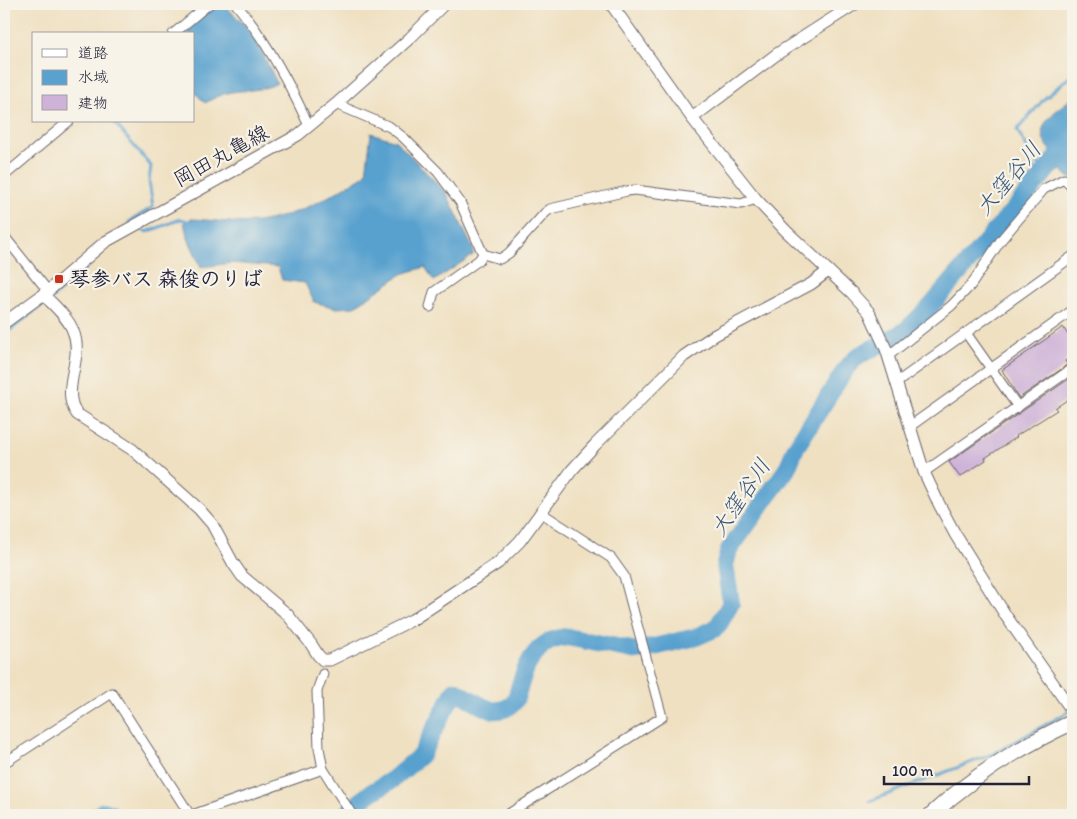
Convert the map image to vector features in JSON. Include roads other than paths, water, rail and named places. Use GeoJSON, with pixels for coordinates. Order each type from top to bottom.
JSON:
{"type":"FeatureCollection","features":[{"type":"Feature","properties":{"kind":"highway"},"geometry":{"type":"LineString","coordinates":[[931,815],[967,784],[1072,714]]}},
{"type":"Feature","properties":{"kind":"street"},"geometry":{"type":"LineString","coordinates":[[175,32],[209,4]]}},
{"type":"Feature","properties":{"kind":"street"},"geometry":{"type":"LineString","coordinates":[[236,4],[252,23],[288,81],[309,126]]}},
{"type":"Feature","properties":{"kind":"street","name":"岡田丸亀線"},"geometry":{"type":"LineString","coordinates":[[4,323],[47,297],[105,242],[298,135],[410,38],[444,4]]}},
{"type":"Feature","properties":{"kind":"street"},"geometry":{"type":"LineString","coordinates":[[611,4],[692,118],[756,199],[869,312],[886,348],[924,472],[943,511],[976,569],[1072,714]]}},
{"type":"Feature","properties":{"kind":"street"},"geometry":{"type":"LineString","coordinates":[[692,118],[777,54],[855,4]]}},
{"type":"Feature","properties":{"kind":"street"},"geometry":{"type":"LineString","coordinates":[[336,104],[390,127],[404,138],[438,172],[455,194],[468,218],[483,254]]}},
{"type":"Feature","properties":{"kind":"street"},"geometry":{"type":"LineString","coordinates":[[4,176],[68,122]]}},
{"type":"Feature","properties":{"kind":"street"},"geometry":{"type":"LineString","coordinates":[[886,348],[952,306],[1044,189],[1064,179],[1073,188]]}},
{"type":"Feature","properties":{"kind":"street"},"geometry":{"type":"LineString","coordinates":[[483,254],[500,258],[509,253],[550,209],[627,191],[635,190],[742,204],[756,199]]}},
{"type":"Feature","properties":{"kind":"street"},"geometry":{"type":"LineString","coordinates":[[4,236],[47,297],[74,331],[76,357],[69,395],[71,406],[77,414],[133,450],[199,509],[212,524],[242,576],[287,614],[323,660],[330,660],[412,620],[498,563],[520,540],[572,470],[684,356],[715,335],[811,284],[828,271]]}},
{"type":"Feature","properties":{"kind":"street"},"geometry":{"type":"LineString","coordinates":[[430,307],[434,292],[479,260],[483,254]]}},
{"type":"Feature","properties":{"kind":"street"},"geometry":{"type":"LineString","coordinates":[[896,383],[1073,256]]}},
{"type":"Feature","properties":{"kind":"street"},"geometry":{"type":"LineString","coordinates":[[910,427],[1073,310]]}},
{"type":"Feature","properties":{"kind":"street"},"geometry":{"type":"LineString","coordinates":[[966,333],[1018,407]]}},
{"type":"Feature","properties":{"kind":"street"},"geometry":{"type":"LineString","coordinates":[[924,472],[1073,368]]}},
{"type":"Feature","properties":{"kind":"street"},"geometry":{"type":"LineString","coordinates":[[507,815],[662,717],[624,576],[611,558],[540,512]]}},
{"type":"Feature","properties":{"kind":"street"},"geometry":{"type":"LineString","coordinates":[[323,674],[317,692],[318,748],[323,770],[350,812]]}},
{"type":"Feature","properties":{"kind":"street"},"geometry":{"type":"LineString","coordinates":[[4,763],[112,693],[191,815],[323,770]]}},
{"type":"Feature","properties":{"kind":"water"},"geometry":{"type":"Polygon","coordinates":[[[216,4],[223,4],[246,26],[256,40],[277,83],[260,89],[231,92],[205,103],[195,93],[195,32],[186,32],[216,4]]]}},
{"type":"Feature","properties":{"kind":"water"},"geometry":{"type":"Polygon","coordinates":[[[1073,97],[1073,181],[1061,170],[1052,175],[1044,163],[1053,154],[1043,137],[1042,131],[1052,114],[1073,97]]]}},
{"type":"Feature","properties":{"kind":"water"},"geometry":{"type":"Polygon","coordinates":[[[371,133],[396,141],[447,194],[473,249],[473,255],[434,281],[425,267],[402,274],[354,307],[336,308],[314,302],[305,283],[282,280],[278,267],[232,263],[201,267],[187,236],[184,222],[192,219],[257,222],[286,215],[314,204],[366,174],[371,133]]]}},
{"type":"Feature","properties":{"kind":"waterway"},"geometry":{"type":"LineString","coordinates":[[1044,172],[1017,130],[1045,98],[1073,74]]}},
{"type":"Feature","properties":{"kind":"waterway"},"geometry":{"type":"LineString","coordinates":[[114,122],[151,166],[149,181],[153,207],[129,222]]}},
{"type":"Feature","properties":{"kind":"waterway","name":"大窪谷川"},"geometry":{"type":"LineString","coordinates":[[345,815],[369,794],[392,780],[421,755],[455,690],[488,709],[496,710],[508,707],[515,699],[526,668],[531,660],[549,642],[567,637],[637,651],[696,637],[718,626],[731,603],[725,565],[729,550],[787,469],[796,447],[847,367],[858,356],[905,331],[930,307],[1039,180],[1073,135]]}},
{"type":"Feature","properties":{"kind":"waterway"},"geometry":{"type":"LineString","coordinates":[[1028,150],[1027,158],[1035,171],[1043,172]]}},
{"type":"Feature","properties":{"kind":"waterway"},"geometry":{"type":"LineString","coordinates":[[138,228],[147,232],[181,219],[191,222]]}},
{"type":"Feature","properties":{"kind":"waterway"},"geometry":{"type":"LineString","coordinates":[[52,298],[78,276],[98,255]]}},
{"type":"Feature","properties":{"kind":"waterway"},"geometry":{"type":"LineString","coordinates":[[4,335],[46,302]]}},
{"type":"Feature","properties":{"kind":"waterway"},"geometry":{"type":"LineString","coordinates":[[870,801],[993,754],[1070,711]]}},
{"type":"Feature","properties":{"kind":"waterway","name":"大窪谷川"},"geometry":{"type":"LineString","coordinates":[[98,815],[104,811],[111,815]]}},
{"type":"Feature","properties":{"kind":"place","name":"琴参バス 森俊のりば"},"geometry":{"type":"Point","coordinates":[59,279]}}]}
